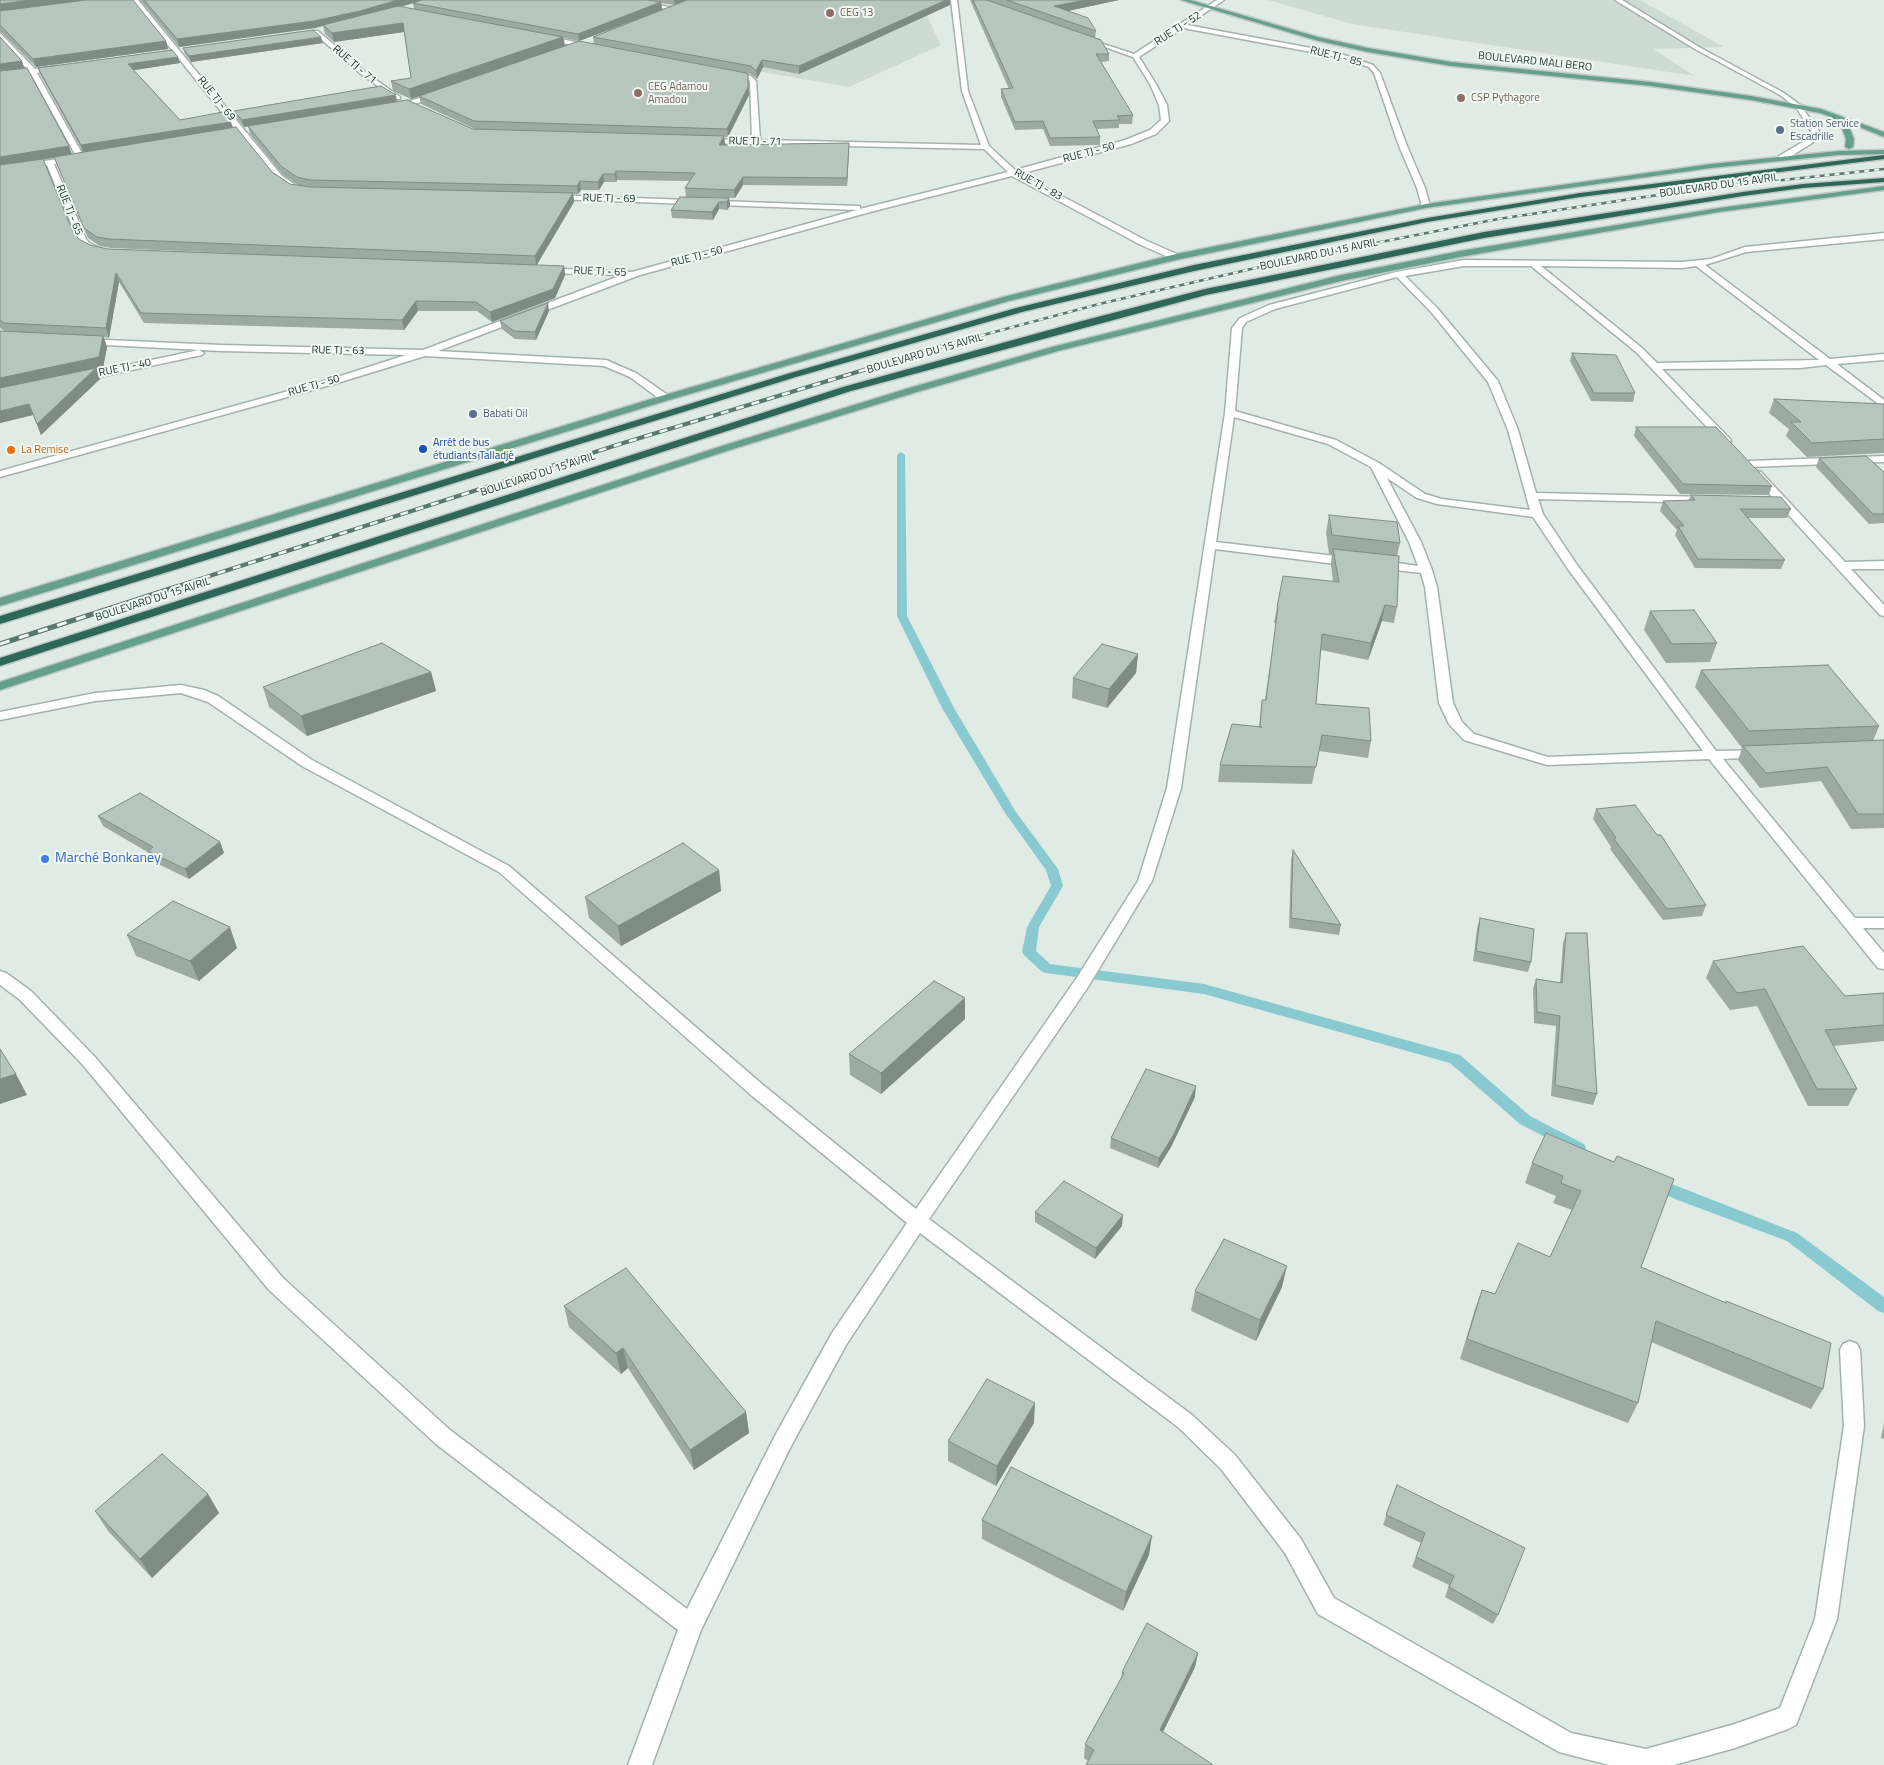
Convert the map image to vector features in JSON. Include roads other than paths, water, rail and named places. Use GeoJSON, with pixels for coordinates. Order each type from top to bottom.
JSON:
{"type":"FeatureCollection","features":[{"type":"Feature","properties":{"kind":"highway","name":"BOULEVARD DU 15 AVRIL"},"geometry":{"type":"LineString","coordinates":[[0,620],[793,374],[1019,310],[1194,268],[1427,220],[1580,195],[1884,157]]}},
{"type":"Feature","properties":{"kind":"highway","name":"BOULEVARD DU 15 AVRIL"},"geometry":{"type":"LineString","coordinates":[[0,662],[847,389],[1103,318],[1301,271],[1484,235],[1743,194],[1803,186],[1884,180]]}},
{"type":"Feature","properties":{"kind":"main road","name":"BOULEVARD MALI BERO"},"geometry":{"type":"LineString","coordinates":[[1184,0],[1317,39],[1407,57],[1486,68],[1651,84],[1798,106],[1829,114],[1884,134]]}},
{"type":"Feature","properties":{"kind":"main road"},"geometry":{"type":"LineString","coordinates":[[1370,42],[1414,50]]}},
{"type":"Feature","properties":{"kind":"main road","name":"BOULEVARD MALI BERO"},"geometry":{"type":"LineString","coordinates":[[1480,59],[1659,77]]}},
{"type":"Feature","properties":{"kind":"main road"},"geometry":{"type":"LineString","coordinates":[[1758,90],[1797,98]]}},
{"type":"Feature","properties":{"kind":"main road"},"geometry":{"type":"LineString","coordinates":[[1829,114],[1845,127],[1850,139],[1849,147]]}},
{"type":"Feature","properties":{"kind":"main road","name":"BOULEVARD DU 15 AVRIL"},"geometry":{"type":"LineString","coordinates":[[1824,156],[1849,147],[1884,147]]}},
{"type":"Feature","properties":{"kind":"main road","name":"BOULEVARD DU 15 AVRIL"},"geometry":{"type":"LineString","coordinates":[[0,602],[665,398],[1006,299],[1176,257],[1426,206],[1614,179],[1782,158],[1884,152]]}},
{"type":"Feature","properties":{"kind":"main road","name":"BOULEVARD DU 15 AVRIL"},"geometry":{"type":"LineString","coordinates":[[0,686],[729,447],[913,390],[1055,349],[1341,278],[1460,254],[1709,212],[1884,188]]}},
{"type":"Feature","properties":{"kind":"main road","name":"BOULEVARD DU 15 AVRIL"},"geometry":{"type":"LineString","coordinates":[[1845,192],[1884,195]]}},
{"type":"Feature","properties":{"kind":"street","name":"RUE TJ - 69"},"geometry":{"type":"LineString","coordinates":[[135,0],[279,178],[296,189]]}},
{"type":"Feature","properties":{"kind":"street"},"geometry":{"type":"LineString","coordinates":[[623,0],[680,7],[658,15]]}},
{"type":"Feature","properties":{"kind":"street","name":"RUE TJ - 83"},"geometry":{"type":"LineString","coordinates":[[954,0],[965,91],[986,147],[1013,174],[1144,243],[1176,257]]}},
{"type":"Feature","properties":{"kind":"street"},"geometry":{"type":"LineString","coordinates":[[1618,0],[1697,48],[1782,94],[1798,106],[1815,131],[1809,141],[1782,158]]}},
{"type":"Feature","properties":{"kind":"street","name":"RUE TJ - 52"},"geometry":{"type":"LineString","coordinates":[[1135,56],[1222,1]]}},
{"type":"Feature","properties":{"kind":"street","name":"RUE TJ - 85"},"geometry":{"type":"LineString","coordinates":[[1183,26],[1338,55],[1371,66],[1377,73],[1403,146],[1421,188],[1426,206]]}},
{"type":"Feature","properties":{"kind":"street","name":"RUE TJ - 71"},"geometry":{"type":"LineString","coordinates":[[307,33],[320,31],[363,74],[389,93],[423,111]]}},
{"type":"Feature","properties":{"kind":"street"},"geometry":{"type":"LineString","coordinates":[[0,35],[33,71],[80,158]]}},
{"type":"Feature","properties":{"kind":"street"},"geometry":{"type":"LineString","coordinates":[[533,36],[599,49]]}},
{"type":"Feature","properties":{"kind":"street"},"geometry":{"type":"LineString","coordinates":[[1078,36],[1135,56]]}},
{"type":"Feature","properties":{"kind":"street"},"geometry":{"type":"LineString","coordinates":[[562,52],[598,38]]}},
{"type":"Feature","properties":{"kind":"street"},"geometry":{"type":"LineString","coordinates":[[168,53],[188,50]]}},
{"type":"Feature","properties":{"kind":"street","name":"RUE TJ - 50"},"geometry":{"type":"LineString","coordinates":[[0,474],[322,384],[424,353],[637,273],[871,208],[1013,174],[1128,142],[1153,132],[1165,122],[1163,105],[1153,84],[1135,56]]}},
{"type":"Feature","properties":{"kind":"street"},"geometry":{"type":"LineString","coordinates":[[0,76],[62,67]]}},
{"type":"Feature","properties":{"kind":"street"},"geometry":{"type":"LineString","coordinates":[[722,71],[740,74],[753,81],[756,142]]}},
{"type":"Feature","properties":{"kind":"street"},"geometry":{"type":"LineString","coordinates":[[382,109],[410,104],[446,92]]}},
{"type":"Feature","properties":{"kind":"street"},"geometry":{"type":"LineString","coordinates":[[233,132],[251,130]]}},
{"type":"Feature","properties":{"kind":"street","name":"RUE TJ - 71"},"geometry":{"type":"LineString","coordinates":[[698,141],[986,147]]}},
{"type":"Feature","properties":{"kind":"street"},"geometry":{"type":"LineString","coordinates":[[0,170],[90,156]]}},
{"type":"Feature","properties":{"kind":"street","name":"RUE TJ - 65"},"geometry":{"type":"LineString","coordinates":[[50,162],[82,240],[86,245],[96,250],[111,253]]}},
{"type":"Feature","properties":{"kind":"street","name":"RUE TJ - 69"},"geometry":{"type":"LineString","coordinates":[[546,197],[712,201],[871,208]]}},
{"type":"Feature","properties":{"kind":"street"},"geometry":{"type":"LineString","coordinates":[[640,1765],[691,1626],[783,1441],[835,1347],[918,1221],[1082,983],[1146,881],[1174,788],[1230,413],[1237,328],[1243,320],[1272,307],[1399,274],[1464,263],[1646,266],[1699,264],[1745,250],[1882,237]]}},
{"type":"Feature","properties":{"kind":"street"},"geometry":{"type":"LineString","coordinates":[[1532,263],[1639,350],[1742,457],[1884,612]]}},
{"type":"Feature","properties":{"kind":"street"},"geometry":{"type":"LineString","coordinates":[[1699,264],[1884,405]]}},
{"type":"Feature","properties":{"kind":"street","name":"RUE TJ - 65"},"geometry":{"type":"LineString","coordinates":[[538,269],[637,273]]}},
{"type":"Feature","properties":{"kind":"street"},"geometry":{"type":"LineString","coordinates":[[1399,274],[1435,311],[1493,381],[1513,430],[1537,514],[1572,567],[1712,754],[1884,964]]}},
{"type":"Feature","properties":{"kind":"street","name":"RUE TJ - 63"},"geometry":{"type":"LineString","coordinates":[[73,341],[221,348],[424,353],[606,363],[633,374],[665,398]]}},
{"type":"Feature","properties":{"kind":"street","name":"RUE TJ - 40"},"geometry":{"type":"LineString","coordinates":[[69,380],[221,348]]}},
{"type":"Feature","properties":{"kind":"street"},"geometry":{"type":"LineString","coordinates":[[1653,366],[1828,363],[1884,357]]}},
{"type":"Feature","properties":{"kind":"street"},"geometry":{"type":"LineString","coordinates":[[1230,413],[1332,442],[1375,465],[1421,496],[1440,502],[1537,514]]}},
{"type":"Feature","properties":{"kind":"street"},"geometry":{"type":"LineString","coordinates":[[1742,457],[1884,459]]}},
{"type":"Feature","properties":{"kind":"street"},"geometry":{"type":"LineString","coordinates":[[1375,465],[1415,542],[1426,570],[1431,587],[1446,703],[1456,724],[1469,737],[1547,761],[1770,752]]}},
{"type":"Feature","properties":{"kind":"street"},"geometry":{"type":"LineString","coordinates":[[1532,496],[1724,500]]}},
{"type":"Feature","properties":{"kind":"street"},"geometry":{"type":"LineString","coordinates":[[1763,501],[1782,501]]}},
{"type":"Feature","properties":{"kind":"street"},"geometry":{"type":"LineString","coordinates":[[1210,545],[1426,570]]}},
{"type":"Feature","properties":{"kind":"street"},"geometry":{"type":"LineString","coordinates":[[1843,566],[1884,565]]}},
{"type":"Feature","properties":{"kind":"street"},"geometry":{"type":"LineString","coordinates":[[0,716],[96,697],[181,689],[199,693],[213,699],[307,763],[504,869],[757,1090],[918,1221],[1191,1427],[1228,1462],[1293,1546],[1326,1606],[1567,1744],[1649,1763],[1788,1717],[1826,1619],[1854,1426],[1850,1350]]}},
{"type":"Feature","properties":{"kind":"street"},"geometry":{"type":"LineString","coordinates":[[1851,923],[1884,923]]}},
{"type":"Feature","properties":{"kind":"street"},"geometry":{"type":"LineString","coordinates":[[0,977],[25,995],[89,1061],[276,1284],[443,1437],[691,1626]]}},
{"type":"Feature","properties":{"kind":"waterway"},"geometry":{"type":"LineString","coordinates":[[901,455],[902,616],[948,708],[1011,813],[1052,869],[1057,886],[1033,927],[1029,952],[1046,968],[1204,989],[1455,1059],[1525,1120],[1579,1148]]}},
{"type":"Feature","properties":{"kind":"waterway"},"geometry":{"type":"LineString","coordinates":[[1654,1183],[1680,1195],[1792,1237],[1884,1306]]}},
{"type":"Feature","properties":{"kind":"railway"},"geometry":{"type":"LineString","coordinates":[[942,346],[1099,304],[1299,258],[1498,219],[1691,190],[1884,169]]}},
{"type":"Feature","properties":{"kind":"railway"},"geometry":{"type":"LineString","coordinates":[[172,588],[620,444],[946,345]]}},
{"type":"Feature","properties":{"kind":"railway"},"geometry":{"type":"LineString","coordinates":[[0,644],[176,587]]}},
{"type":"Feature","properties":{"kind":"place","name":"CEG 13"},"geometry":{"type":"Point","coordinates":[830,13]}},
{"type":"Feature","properties":{"kind":"place","name":"CEG Adamou Amadou"},"geometry":{"type":"Point","coordinates":[638,93]}},
{"type":"Feature","properties":{"kind":"place","name":"CSP Pythagore"},"geometry":{"type":"Point","coordinates":[1461,98]}},
{"type":"Feature","properties":{"kind":"place","name":"Station Service Escadrille"},"geometry":{"type":"Point","coordinates":[1780,130]}},
{"type":"Feature","properties":{"kind":"place","name":"Babati Oil"},"geometry":{"type":"Point","coordinates":[473,414]}},
{"type":"Feature","properties":{"kind":"place","name":"Arrêt de bus étudiants Talladjé"},"geometry":{"type":"Point","coordinates":[423,449]}},
{"type":"Feature","properties":{"kind":"place","name":"La Remise"},"geometry":{"type":"Point","coordinates":[11,450]}},
{"type":"Feature","properties":{"kind":"place","name":"Marché Bonkaney"},"geometry":{"type":"Point","coordinates":[45,859]}}]}
